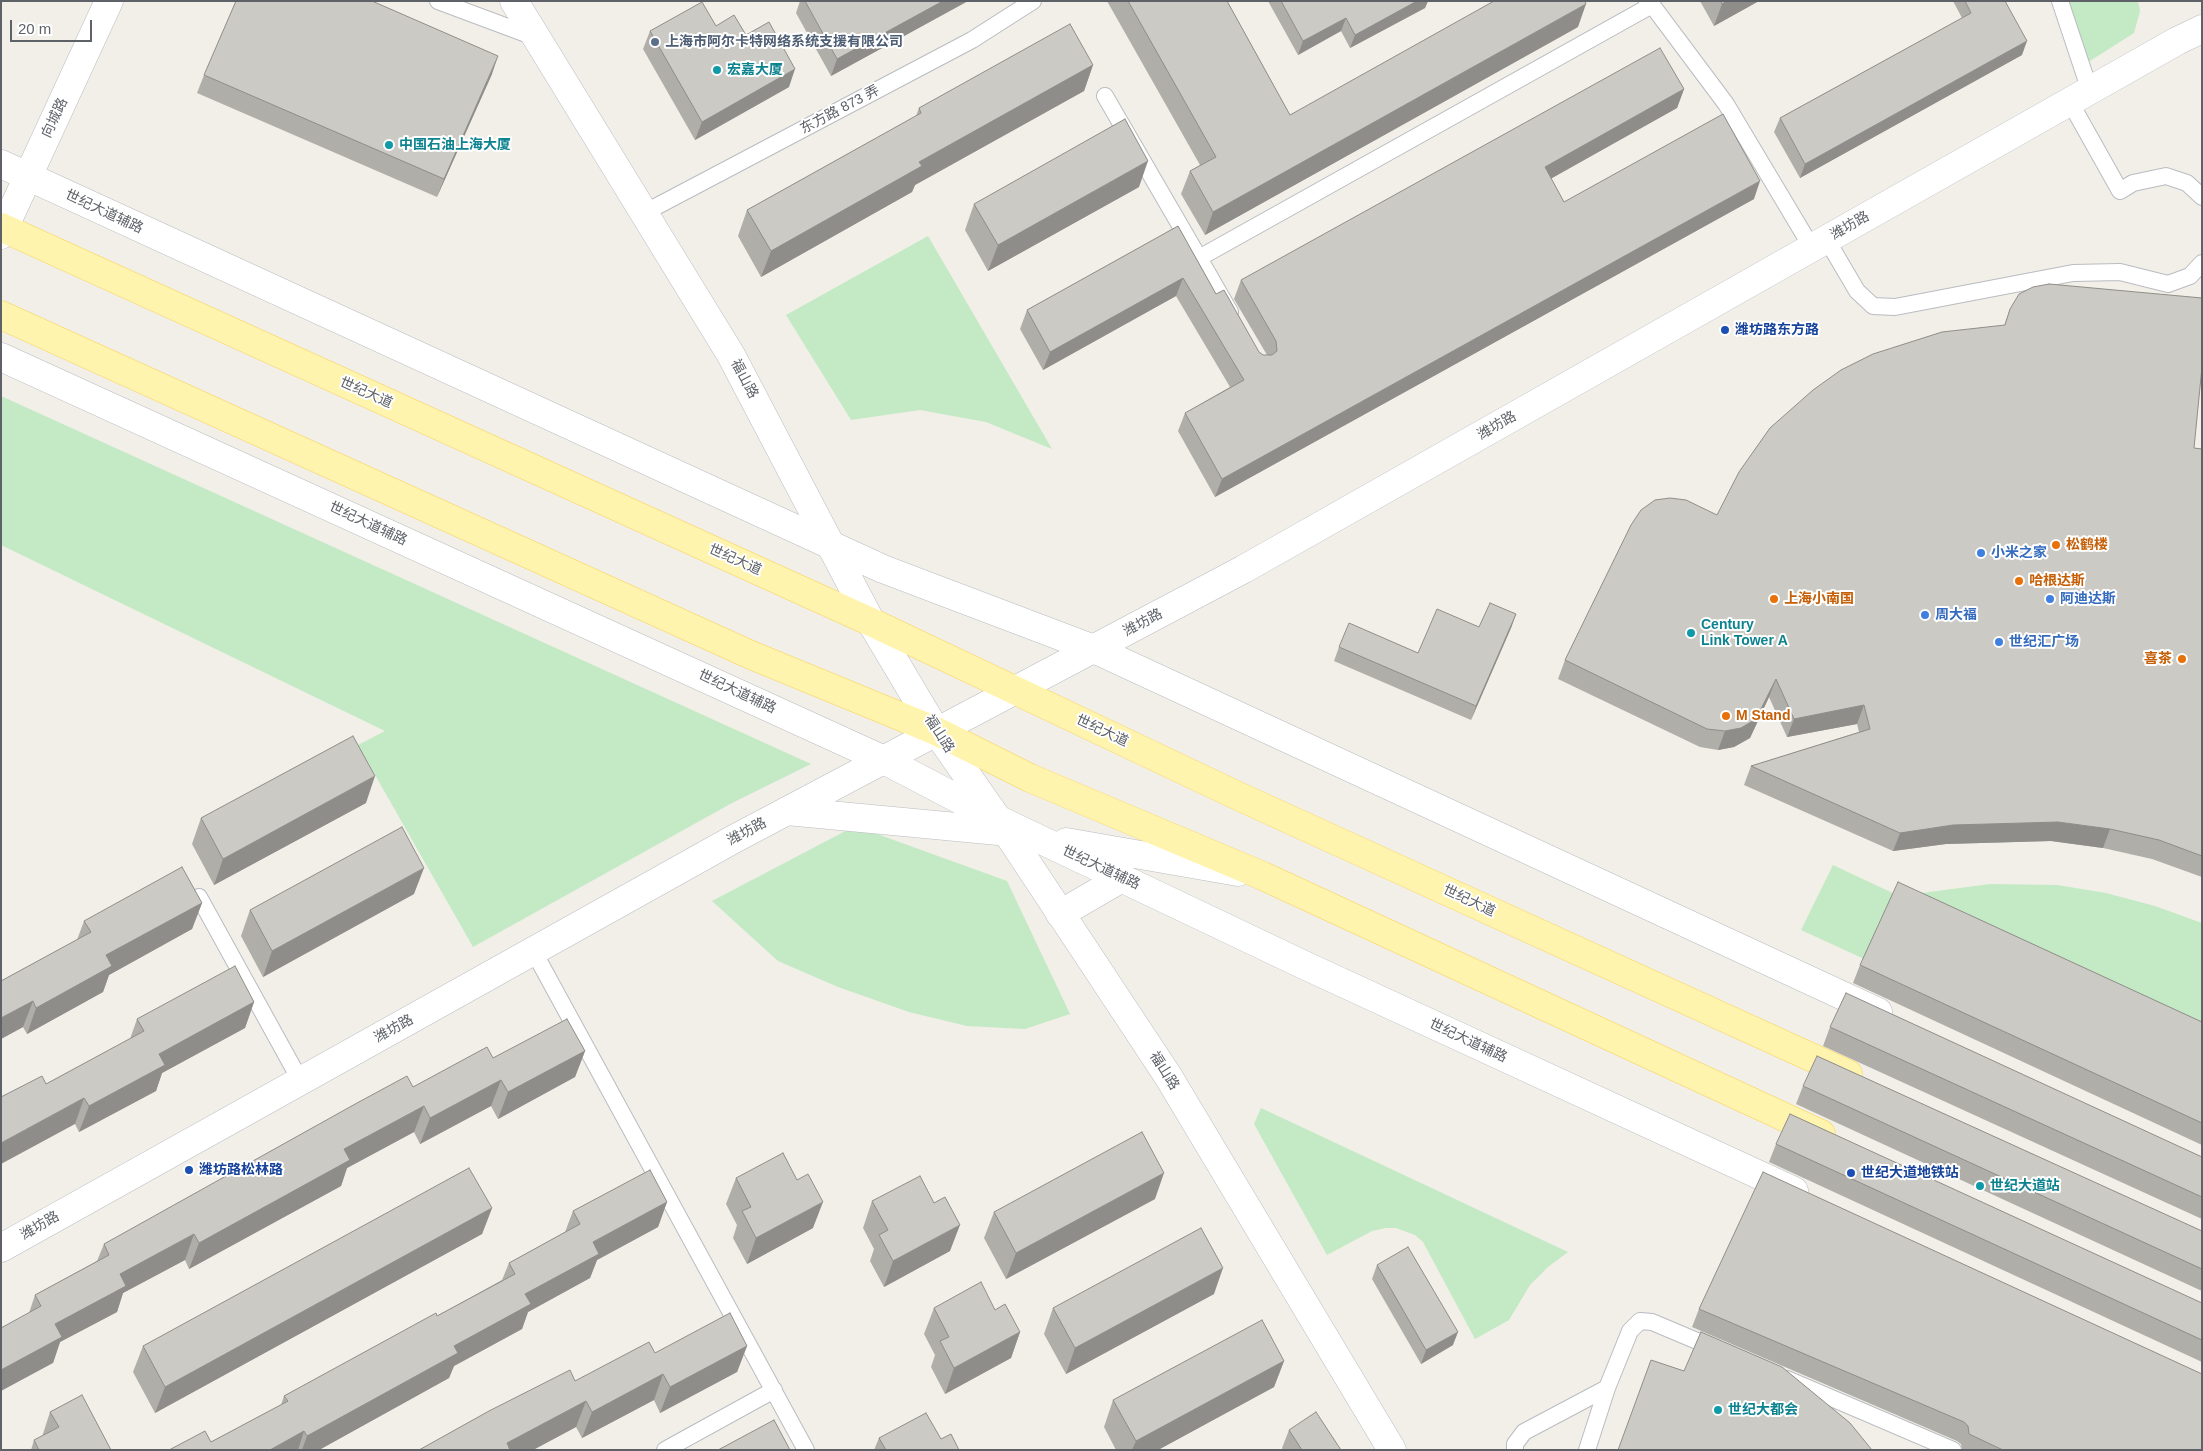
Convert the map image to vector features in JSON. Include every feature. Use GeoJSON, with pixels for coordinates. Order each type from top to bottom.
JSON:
{"type":"FeatureCollection","features":[{"type":"Feature","properties":{"kind":"main road","name":"世纪大道"},"geometry":{"type":"LineString","coordinates":[[2,230],[871,622],[1238,796],[1874,1086]]}},
{"type":"Feature","properties":{"kind":"main road"},"geometry":{"type":"LineString","coordinates":[[1,315],[751,655],[936,731],[1030,778],[1263,876],[1846,1146]]}},
{"type":"Feature","properties":{"kind":"street","name":"向城路"},"geometry":{"type":"LineString","coordinates":[[2,230],[109,1]]}},
{"type":"Feature","properties":{"kind":"street","name":"福山路"},"geometry":{"type":"LineString","coordinates":[[514,1],[731,355],[871,622],[936,731],[1168,1076],[1392,1450]]}},
{"type":"Feature","properties":{"kind":"street","name":"潍坊路"},"geometry":{"type":"LineString","coordinates":[[1,1248],[300,1080],[787,811],[1244,570],[2080,96],[2202,29]]}},
{"type":"Feature","properties":{"kind":"street","name":"世纪大道辅路"},"geometry":{"type":"LineString","coordinates":[[1,164],[883,569],[1094,649],[1905,1024]]}},
{"type":"Feature","properties":{"kind":"street","name":"世纪大道辅路"},"geometry":{"type":"LineString","coordinates":[[1,357],[884,760],[1000,824],[1032,836],[1304,965],[1816,1201]]}},
{"type":"Feature","properties":{"kind":"street"},"geometry":{"type":"LineString","coordinates":[[787,811],[1000,824]]}},
{"type":"Feature","properties":{"kind":"street"},"geometry":{"type":"LineString","coordinates":[[1032,836],[1263,876]]}},
{"type":"Feature","properties":{"kind":"street"},"geometry":{"type":"LineString","coordinates":[[1060,914],[1122,878]]}},
{"type":"Feature","properties":{"kind":"lane"},"geometry":{"type":"LineString","coordinates":[[438,1],[537,38]]}},
{"type":"Feature","properties":{"kind":"lane","name":"东方路 873 弄"},"geometry":{"type":"LineString","coordinates":[[644,213],[972,40],[1033,1]]}},
{"type":"Feature","properties":{"kind":"lane"},"geometry":{"type":"LineString","coordinates":[[2060,1],[2080,96],[2120,191],[2134,183],[2166,176],[2187,182],[2202,197]]}},
{"type":"Feature","properties":{"kind":"lane"},"geometry":{"type":"LineString","coordinates":[[1199,258],[1650,3],[1726,104],[1819,244],[1857,291],[1873,306],[1895,306],[2072,273],[2120,272],[2168,284],[2190,276],[2202,263]]}},
{"type":"Feature","properties":{"kind":"lane"},"geometry":{"type":"LineString","coordinates":[[1106,96],[1237,324]]}},
{"type":"Feature","properties":{"kind":"lane"},"geometry":{"type":"LineString","coordinates":[[199,897],[300,1080]]}},
{"type":"Feature","properties":{"kind":"lane"},"geometry":{"type":"LineString","coordinates":[[534,952],[806,1450]]}},
{"type":"Feature","properties":{"kind":"lane"},"geometry":{"type":"LineString","coordinates":[[1587,1450],[1607,1388],[1630,1331],[1640,1321],[1652,1322],[1735,1357]]}},
{"type":"Feature","properties":{"kind":"lane"},"geometry":{"type":"LineString","coordinates":[[1772,1372],[1953,1450]]}},
{"type":"Feature","properties":{"kind":"lane"},"geometry":{"type":"LineString","coordinates":[[1515,1450],[1515,1444],[1524,1432],[1607,1388]]}},
{"type":"Feature","properties":{"kind":"lane"},"geometry":{"type":"LineString","coordinates":[[665,1450],[774,1390]]}},
{"type":"Feature","properties":{"kind":"green space"},"geometry":{"type":"Polygon","coordinates":[[[2060,1],[2138,1],[2140,11],[2134,33],[2082,66],[2060,1]]]}},
{"type":"Feature","properties":{"kind":"green space"},"geometry":{"type":"Polygon","coordinates":[[[928,236],[1052,449],[986,422],[920,410],[851,420],[786,315],[928,236]]]}},
{"type":"Feature","properties":{"kind":"green space"},"geometry":{"type":"Polygon","coordinates":[[[1,396],[811,764],[732,803],[473,947],[358,745],[385,731],[1,545],[1,396]]]}},
{"type":"Feature","properties":{"kind":"green space"},"geometry":{"type":"Polygon","coordinates":[[[855,826],[1007,881],[1070,1014],[1025,1029],[967,1026],[909,1012],[838,987],[778,961],[712,901],[855,826]]]}},
{"type":"Feature","properties":{"kind":"green space"},"geometry":{"type":"Polygon","coordinates":[[[1833,865],[1899,896],[1990,884],[2057,885],[2106,893],[2155,906],[2202,923],[2202,1114],[1801,930],[1833,865]]]}},
{"type":"Feature","properties":{"kind":"green space"},"geometry":{"type":"Polygon","coordinates":[[[1261,1108],[1568,1252],[1548,1267],[1530,1285],[1509,1320],[1475,1339],[1423,1242],[1415,1235],[1396,1228],[1372,1231],[1327,1255],[1254,1124],[1261,1108]]]}},
{"type":"Feature","properties":{"kind":"building","name":"中国石油上海大厦"},"geometry":{"type":"Polygon","coordinates":[[[236,1],[372,1],[498,56],[444,179],[204,75],[236,1]]]}},
{"type":"Feature","properties":{"kind":"building"},"geometry":{"type":"Polygon","coordinates":[[[805,1],[943,1],[837,59],[805,1]]]}},
{"type":"Feature","properties":{"kind":"building"},"geometry":{"type":"Polygon","coordinates":[[[1128,1],[1227,1],[1290,115],[1494,1],[1585,1],[1586,4],[1213,212],[1190,171],[1216,157],[1128,1]]]}},
{"type":"Feature","properties":{"kind":"building"},"geometry":{"type":"Polygon","coordinates":[[[1281,1],[1417,1],[1355,35],[1346,18],[1303,41],[1281,1]]]}},
{"type":"Feature","properties":{"kind":"building"},"geometry":{"type":"Polygon","coordinates":[[[1965,1],[2005,1],[2027,41],[1805,164],[1780,118],[1971,13],[1965,1]]]}},
{"type":"Feature","properties":{"kind":"building","name":"宏嘉大厦"},"geometry":{"type":"Polygon","coordinates":[[[702,2],[716,26],[734,15],[746,35],[769,22],[795,69],[702,122],[650,31],[702,2]]]}},
{"type":"Feature","properties":{"kind":"building"},"geometry":{"type":"Polygon","coordinates":[[[1070,24],[1093,65],[919,162],[922,166],[771,251],[747,210],[921,113],[919,108],[1070,24]]]}},
{"type":"Feature","properties":{"kind":"building"},"geometry":{"type":"Polygon","coordinates":[[[1660,48],[1684,89],[1545,167],[1564,202],[1723,114],[1760,181],[1222,479],[1185,413],[1244,380],[1183,278],[1050,352],[1027,310],[1178,226],[1216,294],[1224,290],[1259,352],[1263,355],[1272,355],[1277,351],[1276,341],[1241,280],[1660,48]]]}},
{"type":"Feature","properties":{"kind":"building"},"geometry":{"type":"Polygon","coordinates":[[[1125,119],[1148,161],[998,245],[974,204],[1125,119]]]}},
{"type":"Feature","properties":{"kind":"building","name":"世纪汇广场"},"geometry":{"type":"Polygon","coordinates":[[[2049,284],[2202,298],[2202,367],[2194,448],[2202,449],[2202,856],[2159,840],[2110,829],[2058,822],[1953,825],[1900,833],[1751,766],[1870,729],[1864,705],[1794,719],[1776,679],[1756,719],[1741,728],[1725,731],[1707,729],[1565,660],[1631,525],[1641,510],[1655,500],[1670,498],[1686,500],[1717,515],[1739,472],[1770,428],[1813,390],[1841,370],[1873,354],[1942,332],[2005,325],[2010,309],[2019,294],[2033,287],[2049,284]]]}},
{"type":"Feature","properties":{"kind":"building"},"geometry":{"type":"Polygon","coordinates":[[[1490,603],[1516,614],[1476,706],[1339,647],[1349,623],[1418,653],[1437,609],[1479,627],[1490,603]]]}},
{"type":"Feature","properties":{"kind":"building"},"geometry":{"type":"Polygon","coordinates":[[[353,736],[375,776],[223,859],[201,818],[353,736]]]}},
{"type":"Feature","properties":{"kind":"building"},"geometry":{"type":"Polygon","coordinates":[[[402,827],[424,868],[272,951],[250,910],[402,827]]]}},
{"type":"Feature","properties":{"kind":"building"},"geometry":{"type":"Polygon","coordinates":[[[182,867],[202,903],[106,955],[112,966],[36,1008],[33,1001],[1,1018],[1,981],[91,932],[84,921],[182,867]]]}},
{"type":"Feature","properties":{"kind":"building"},"geometry":{"type":"Polygon","coordinates":[[[1898,882],[2202,1022],[2202,1123],[1860,965],[1898,882]]]}},
{"type":"Feature","properties":{"kind":"building"},"geometry":{"type":"Polygon","coordinates":[[[235,966],[254,1002],[159,1054],[165,1065],[89,1106],[84,1098],[1,1143],[1,1097],[42,1076],[46,1084],[144,1031],[137,1019],[235,966]]]}},
{"type":"Feature","properties":{"kind":"building"},"geometry":{"type":"Polygon","coordinates":[[[1846,993],[2202,1157],[2202,1197],[1830,1027],[1846,993]]]}},
{"type":"Feature","properties":{"kind":"building"},"geometry":{"type":"Polygon","coordinates":[[[567,1019],[585,1051],[508,1092],[501,1080],[430,1118],[424,1106],[344,1149],[350,1160],[199,1243],[194,1234],[120,1274],[126,1286],[55,1324],[62,1337],[1,1370],[1,1328],[41,1306],[35,1295],[109,1255],[104,1244],[407,1076],[413,1087],[487,1047],[493,1058],[567,1019]]]}},
{"type":"Feature","properties":{"kind":"building"},"geometry":{"type":"Polygon","coordinates":[[[1817,1056],[2202,1231],[2202,1269],[1803,1086],[1817,1056]]]}},
{"type":"Feature","properties":{"kind":"building"},"geometry":{"type":"Polygon","coordinates":[[[1790,1114],[2202,1303],[2202,1340],[1776,1144],[1790,1114]]]}},
{"type":"Feature","properties":{"kind":"building"},"geometry":{"type":"Polygon","coordinates":[[[1142,1132],[1164,1173],[1016,1253],[994,1212],[1142,1132]]]}},
{"type":"Feature","properties":{"kind":"building"},"geometry":{"type":"Polygon","coordinates":[[[783,1153],[797,1180],[808,1174],[823,1202],[756,1238],[742,1211],[751,1207],[736,1178],[783,1153]]]}},
{"type":"Feature","properties":{"kind":"building"},"geometry":{"type":"Polygon","coordinates":[[[469,1168],[492,1208],[165,1387],[143,1346],[469,1168]]]}},
{"type":"Feature","properties":{"kind":"building"},"geometry":{"type":"Polygon","coordinates":[[[650,1170],[667,1202],[593,1242],[599,1254],[525,1294],[531,1304],[454,1346],[458,1353],[307,1436],[304,1431],[270,1450],[169,1450],[205,1431],[211,1442],[288,1401],[284,1396],[436,1313],[437,1316],[515,1274],[509,1263],[580,1224],[573,1211],[650,1170]]]}},
{"type":"Feature","properties":{"kind":"building"},"geometry":{"type":"Polygon","coordinates":[[[1763,1172],[2202,1374],[2202,1450],[2003,1450],[1969,1434],[1968,1426],[1964,1422],[1699,1309],[1763,1172]]]}},
{"type":"Feature","properties":{"kind":"building"},"geometry":{"type":"Polygon","coordinates":[[[920,1176],[934,1203],[945,1197],[960,1225],[893,1261],[879,1235],[888,1230],[872,1201],[920,1176]]]}},
{"type":"Feature","properties":{"kind":"building"},"geometry":{"type":"Polygon","coordinates":[[[1201,1228],[1223,1268],[1075,1348],[1053,1308],[1201,1228]]]}},
{"type":"Feature","properties":{"kind":"building"},"geometry":{"type":"Polygon","coordinates":[[[1408,1247],[1458,1332],[1426,1350],[1377,1265],[1408,1247]]]}},
{"type":"Feature","properties":{"kind":"building"},"geometry":{"type":"Polygon","coordinates":[[[981,1282],[995,1310],[1005,1304],[1020,1332],[954,1368],[940,1341],[949,1337],[934,1308],[981,1282]]]}},
{"type":"Feature","properties":{"kind":"building"},"geometry":{"type":"Polygon","coordinates":[[[730,1313],[747,1346],[670,1387],[663,1374],[592,1412],[586,1401],[507,1443],[510,1450],[419,1450],[489,1411],[570,1370],[575,1381],[649,1342],[655,1353],[730,1313]]]}},
{"type":"Feature","properties":{"kind":"building"},"geometry":{"type":"Polygon","coordinates":[[[1262,1320],[1284,1361],[1136,1441],[1113,1400],[1262,1320]]]}},
{"type":"Feature","properties":{"kind":"building","name":"世纪大都会"},"geometry":{"type":"Polygon","coordinates":[[[1701,1332],[1782,1367],[1850,1423],[1872,1450],[1618,1450],[1651,1360],[1684,1371],[1701,1332]]]}},
{"type":"Feature","properties":{"kind":"building"},"geometry":{"type":"Polygon","coordinates":[[[82,1395],[111,1450],[39,1450],[34,1440],[59,1427],[50,1412],[82,1395]]]}},
{"type":"Feature","properties":{"kind":"building"},"geometry":{"type":"Polygon","coordinates":[[[1316,1412],[1341,1450],[1302,1450],[1289,1430],[1316,1412]]]}},
{"type":"Feature","properties":{"kind":"building"},"geometry":{"type":"Polygon","coordinates":[[[926,1413],[941,1439],[951,1434],[959,1450],[886,1450],[879,1438],[926,1413]]]}},
{"type":"Feature","properties":{"kind":"building"},"geometry":{"type":"Polygon","coordinates":[[[774,1420],[790,1450],[718,1450],[774,1420]]]}},
{"type":"Feature","properties":{"kind":"place","name":"上海市阿尔卡特网络系统支援有限公司"},"geometry":{"type":"Point","coordinates":[655,42]}},
{"type":"Feature","properties":{"kind":"place","name":"宏嘉大厦"},"geometry":{"type":"Point","coordinates":[717,70]}},
{"type":"Feature","properties":{"kind":"place","name":"中国石油上海大厦"},"geometry":{"type":"Point","coordinates":[389,145]}},
{"type":"Feature","properties":{"kind":"place","name":"潍坊路东方路"},"geometry":{"type":"Point","coordinates":[1725,330]}},
{"type":"Feature","properties":{"kind":"place","name":"松鹤楼"},"geometry":{"type":"Point","coordinates":[2056,545]}},
{"type":"Feature","properties":{"kind":"place","name":"小米之家"},"geometry":{"type":"Point","coordinates":[1981,553]}},
{"type":"Feature","properties":{"kind":"place","name":"哈根达斯"},"geometry":{"type":"Point","coordinates":[2019,581]}},
{"type":"Feature","properties":{"kind":"place","name":"上海小南国"},"geometry":{"type":"Point","coordinates":[1774,599]}},
{"type":"Feature","properties":{"kind":"place","name":"阿迪达斯"},"geometry":{"type":"Point","coordinates":[2050,599]}},
{"type":"Feature","properties":{"kind":"place","name":"周大福"},"geometry":{"type":"Point","coordinates":[1925,615]}},
{"type":"Feature","properties":{"kind":"place","name":"Century Link Tower A"},"geometry":{"type":"Point","coordinates":[1691,633]}},
{"type":"Feature","properties":{"kind":"place","name":"世纪汇广场"},"geometry":{"type":"Point","coordinates":[1999,642]}},
{"type":"Feature","properties":{"kind":"place","name":"喜茶"},"geometry":{"type":"Point","coordinates":[2182,659]}},
{"type":"Feature","properties":{"kind":"place","name":"M Stand"},"geometry":{"type":"Point","coordinates":[1726,716]}},
{"type":"Feature","properties":{"kind":"place","name":"潍坊路松林路"},"geometry":{"type":"Point","coordinates":[189,1170]}},
{"type":"Feature","properties":{"kind":"place","name":"世纪大道地铁站"},"geometry":{"type":"Point","coordinates":[1851,1173]}},
{"type":"Feature","properties":{"kind":"place","name":"世纪大道站"},"geometry":{"type":"Point","coordinates":[1980,1186]}},
{"type":"Feature","properties":{"kind":"place","name":"世纪大都会"},"geometry":{"type":"Point","coordinates":[1718,1410]}}]}
